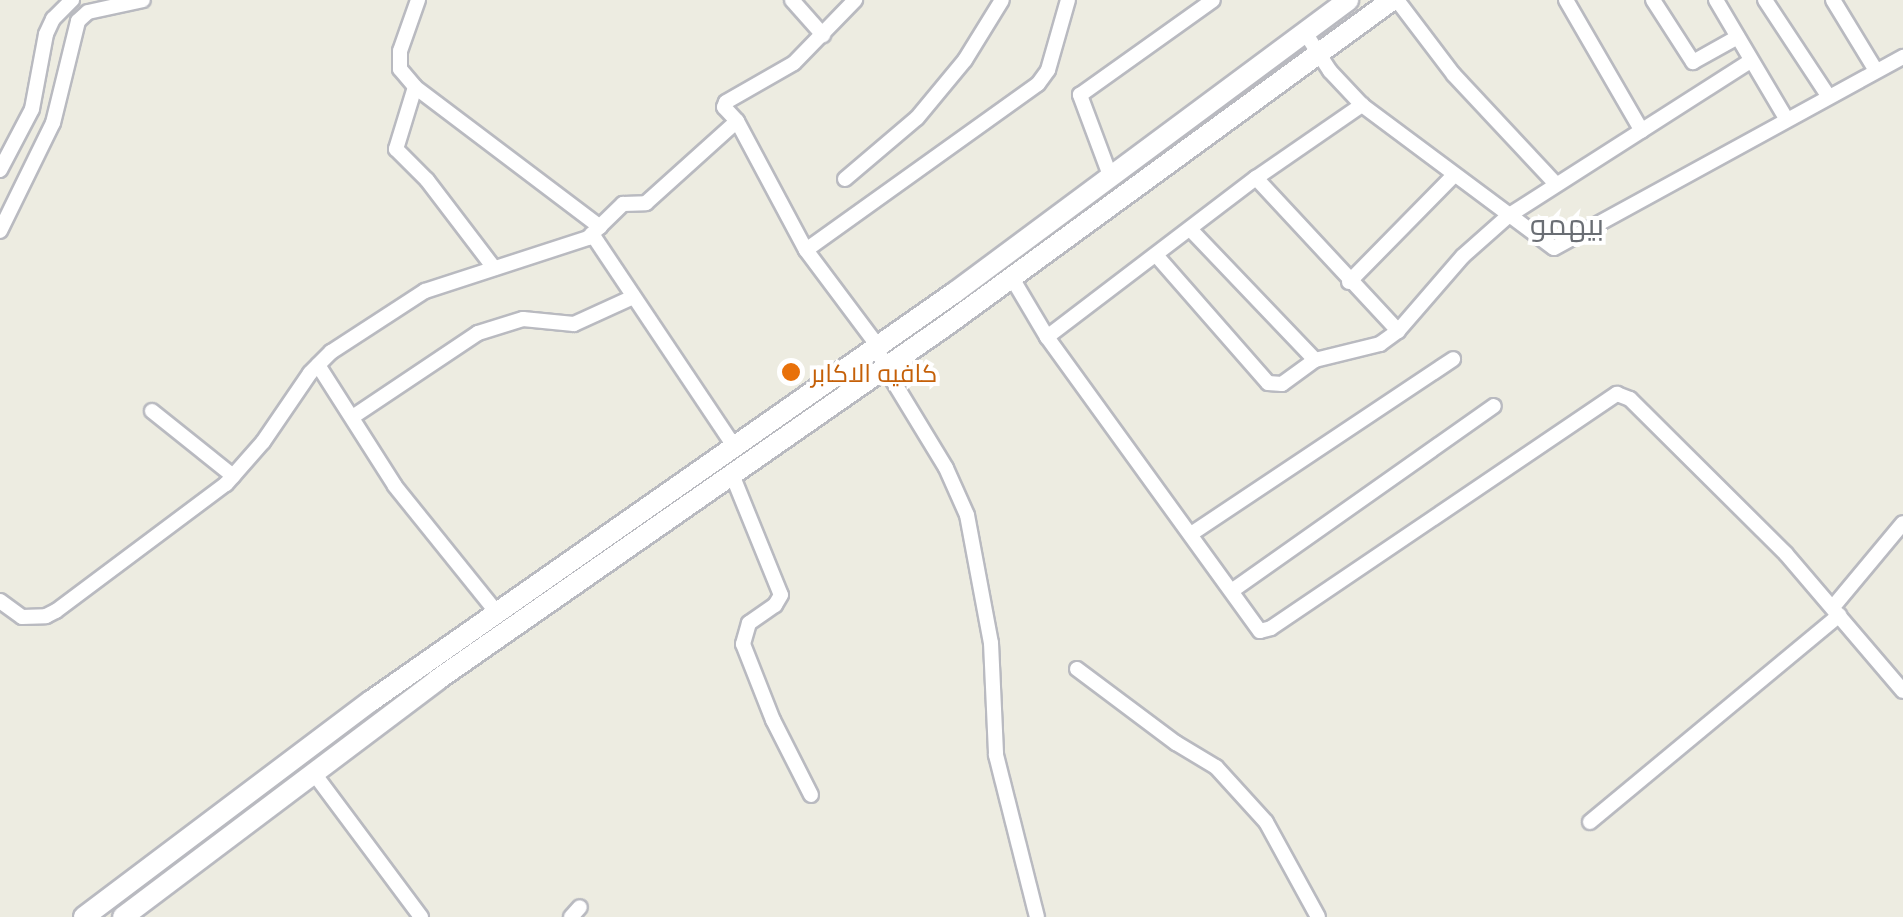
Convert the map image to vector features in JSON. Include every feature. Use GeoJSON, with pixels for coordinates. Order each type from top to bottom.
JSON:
{"type":"FeatureCollection","features":[{"type":"Feature","properties":{"kind":"main road"},"geometry":{"type":"LineString","coordinates":[[123,917],[464,662],[733,476],[880,356],[1348,0]]}},
{"type":"Feature","properties":{"kind":"main road"},"geometry":{"type":"LineString","coordinates":[[84,917],[371,701],[733,445],[1012,278],[1394,0]]}},
{"type":"Feature","properties":{"kind":"street"},"geometry":{"type":"LineString","coordinates":[[0,170],[32,109],[46,34],[53,18],[72,0]]}},
{"type":"Feature","properties":{"kind":"street"},"geometry":{"type":"LineString","coordinates":[[0,231],[53,123],[66,80],[74,29],[84,13],[96,5],[142,0]]}},
{"type":"Feature","properties":{"kind":"street"},"geometry":{"type":"LineString","coordinates":[[418,0],[398,65],[415,86],[512,155],[596,230],[633,296],[733,445]]}},
{"type":"Feature","properties":{"kind":"street"},"geometry":{"type":"LineString","coordinates":[[792,0],[824,35]]}},
{"type":"Feature","properties":{"kind":"street"},"geometry":{"type":"LineString","coordinates":[[854,0],[794,62],[726,102],[724,107],[737,121],[806,250],[880,356],[946,468],[975,540],[991,642],[996,755],[1037,917]]}},
{"type":"Feature","properties":{"kind":"street"},"geometry":{"type":"LineString","coordinates":[[845,178],[917,118],[966,60],[1002,0]]}},
{"type":"Feature","properties":{"kind":"street"},"geometry":{"type":"LineString","coordinates":[[806,250],[1038,84],[1048,70],[1068,0]]}},
{"type":"Feature","properties":{"kind":"street"},"geometry":{"type":"LineString","coordinates":[[1111,178],[1080,95],[1213,0]]}},
{"type":"Feature","properties":{"kind":"street"},"geometry":{"type":"LineString","coordinates":[[1394,0],[1454,75],[1556,183]]}},
{"type":"Feature","properties":{"kind":"street"},"geometry":{"type":"LineString","coordinates":[[1566,0],[1642,131]]}},
{"type":"Feature","properties":{"kind":"street"},"geometry":{"type":"LineString","coordinates":[[1652,0],[1693,62],[1738,37]]}},
{"type":"Feature","properties":{"kind":"street"},"geometry":{"type":"LineString","coordinates":[[1716,0],[1787,120]]}},
{"type":"Feature","properties":{"kind":"street"},"geometry":{"type":"LineString","coordinates":[[1764,0],[1828,97]]}},
{"type":"Feature","properties":{"kind":"street"},"geometry":{"type":"LineString","coordinates":[[1833,0],[1875,68]]}},
{"type":"Feature","properties":{"kind":"street"},"geometry":{"type":"LineString","coordinates":[[1304,31],[1362,104],[1551,248],[1875,68],[1903,57]]}},
{"type":"Feature","properties":{"kind":"street"},"geometry":{"type":"LineString","coordinates":[[1156,255],[1268,383],[1282,384],[1315,360],[1360,351],[1398,331],[1463,256],[1508,216],[1750,60]]}},
{"type":"Feature","properties":{"kind":"street"},"geometry":{"type":"LineString","coordinates":[[415,86],[397,154],[427,180],[494,268]]}},
{"type":"Feature","properties":{"kind":"street"},"geometry":{"type":"LineString","coordinates":[[1047,337],[1256,178],[1362,104]]}},
{"type":"Feature","properties":{"kind":"street"},"geometry":{"type":"LineString","coordinates":[[0,601],[22,617],[56,611],[190,515],[233,476],[318,365],[424,291],[596,230],[622,204],[646,203],[737,121]]}},
{"type":"Feature","properties":{"kind":"street"},"geometry":{"type":"LineString","coordinates":[[1350,282],[1454,175]]}},
{"type":"Feature","properties":{"kind":"street"},"geometry":{"type":"LineString","coordinates":[[1256,178],[1398,331]]}},
{"type":"Feature","properties":{"kind":"street"},"geometry":{"type":"LineString","coordinates":[[1190,229],[1315,360]]}},
{"type":"Feature","properties":{"kind":"street"},"geometry":{"type":"LineString","coordinates":[[1012,278],[1047,337],[1254,624],[1265,632],[1617,394],[1630,399],[1836,611],[1903,690]]}},
{"type":"Feature","properties":{"kind":"street"},"geometry":{"type":"LineString","coordinates":[[354,416],[478,332],[523,319],[574,324],[633,296]]}},
{"type":"Feature","properties":{"kind":"street"},"geometry":{"type":"LineString","coordinates":[[1191,534],[1453,359]]}},
{"type":"Feature","properties":{"kind":"street"},"geometry":{"type":"LineString","coordinates":[[318,365],[408,504],[498,613]]}},
{"type":"Feature","properties":{"kind":"street"},"geometry":{"type":"LineString","coordinates":[[1233,590],[1494,406]]}},
{"type":"Feature","properties":{"kind":"street"},"geometry":{"type":"LineString","coordinates":[[152,411],[233,476]]}},
{"type":"Feature","properties":{"kind":"street"},"geometry":{"type":"LineString","coordinates":[[733,476],[781,594],[745,629],[743,644],[773,720],[811,795]]}},
{"type":"Feature","properties":{"kind":"street"},"geometry":{"type":"LineString","coordinates":[[1590,822],[1836,611],[1903,523]]}},
{"type":"Feature","properties":{"kind":"street"},"geometry":{"type":"LineString","coordinates":[[1078,669],[1176,743],[1216,767],[1266,822],[1318,917]]}},
{"type":"Feature","properties":{"kind":"street"},"geometry":{"type":"LineString","coordinates":[[313,772],[421,917]]}},
{"type":"Feature","properties":{"kind":"place","name":"كافيه الاكابر"},"geometry":{"type":"Point","coordinates":[791,372]}},
{"type":"Feature","properties":{"kind":"district","name":"بيهمو"},"geometry":{"type":"Point","coordinates":[1567,224]}}]}
